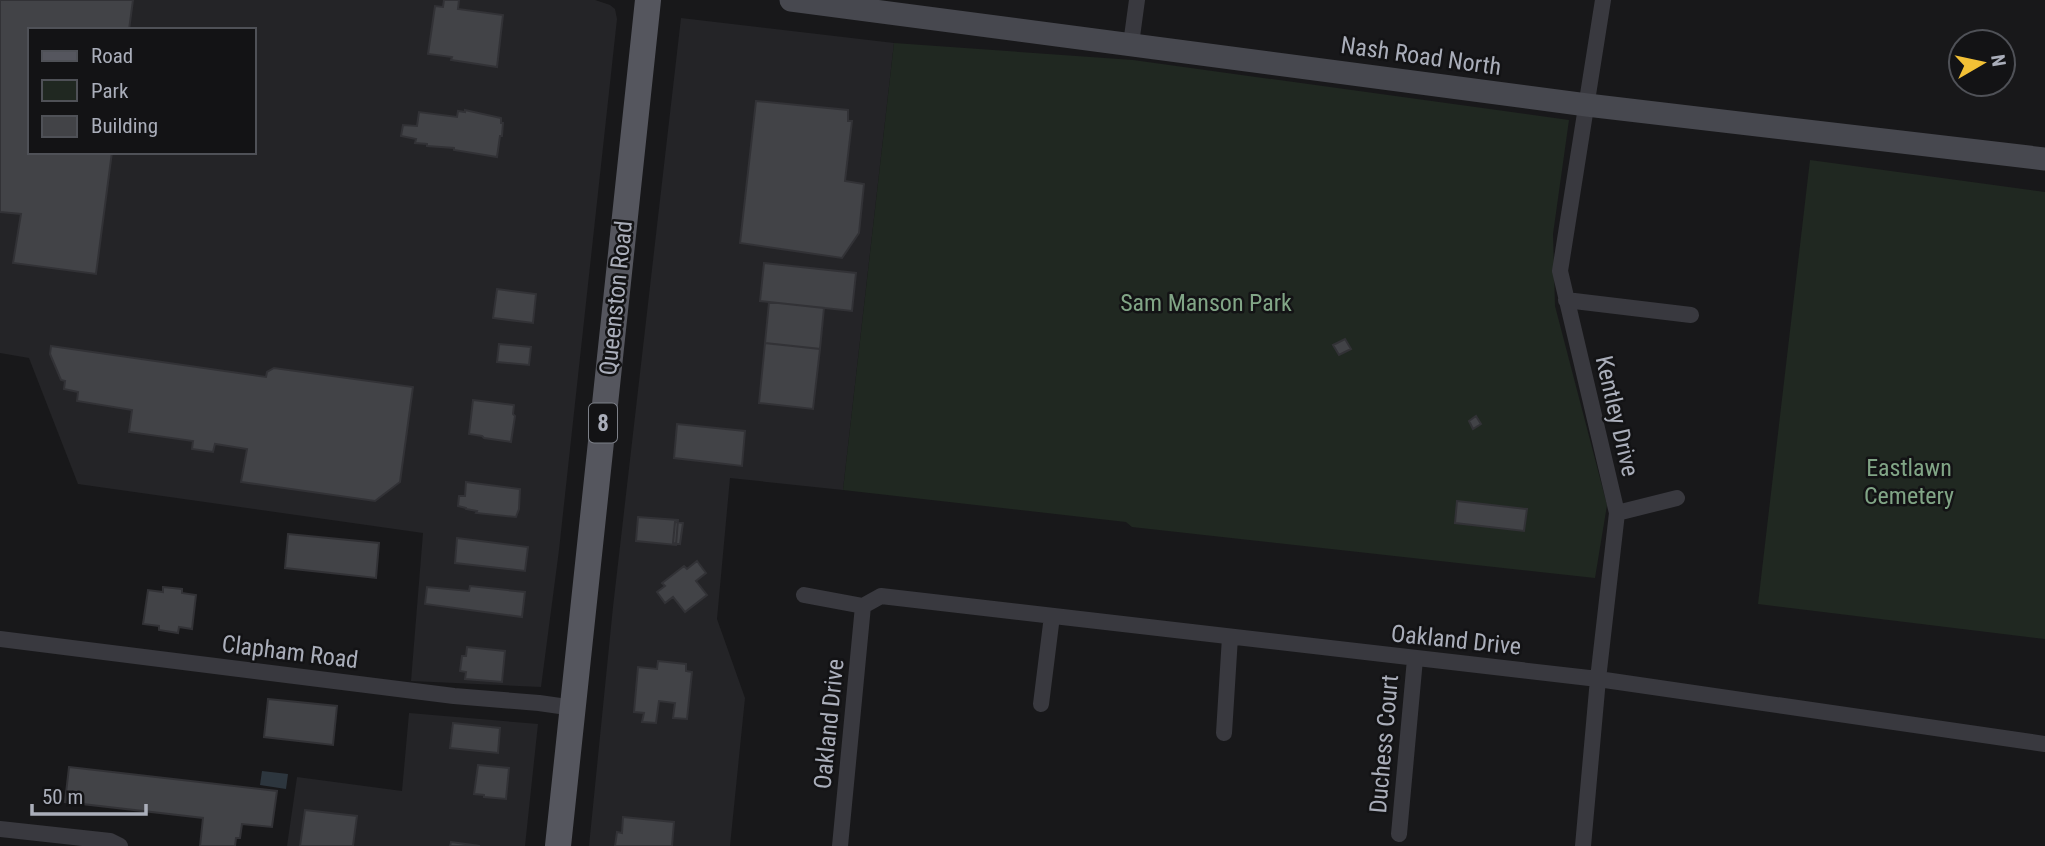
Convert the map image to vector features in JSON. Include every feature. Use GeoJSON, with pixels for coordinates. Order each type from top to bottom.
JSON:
{"type":"FeatureCollection","features":[{"type":"Feature","properties":{"kind":"main road","name":"Queenston Road"},"geometry":{"type":"LineString","coordinates":[[558,846],[648,0]]}},
{"type":"Feature","properties":{"kind":"main road","name":"Nash Road North"},"geometry":{"type":"LineString","coordinates":[[791,0],[1587,105],[2045,159]]}},
{"type":"Feature","properties":{"kind":"street"},"geometry":{"type":"LineString","coordinates":[[1131,44],[1137,0]]}},
{"type":"Feature","properties":{"kind":"street","name":"Kentley Drive"},"geometry":{"type":"LineString","coordinates":[[1583,846],[1617,513],[1560,271],[1603,0]]}},
{"type":"Feature","properties":{"kind":"street"},"geometry":{"type":"LineString","coordinates":[[1566,300],[1691,315]]}},
{"type":"Feature","properties":{"kind":"street"},"geometry":{"type":"LineString","coordinates":[[1617,513],[1677,498]]}},
{"type":"Feature","properties":{"kind":"street","name":"Oakland Drive"},"geometry":{"type":"LineString","coordinates":[[804,595],[863,606],[881,596],[1598,679],[2045,744]]}},
{"type":"Feature","properties":{"kind":"street","name":"Oakland Drive"},"geometry":{"type":"LineString","coordinates":[[840,846],[863,606]]}},
{"type":"Feature","properties":{"kind":"street"},"geometry":{"type":"LineString","coordinates":[[1041,704],[1052,616]]}},
{"type":"Feature","properties":{"kind":"street"},"geometry":{"type":"LineString","coordinates":[[1224,733],[1230,637]]}},
{"type":"Feature","properties":{"kind":"street","name":"Clapham Road"},"geometry":{"type":"LineString","coordinates":[[0,639],[574,708]]}},
{"type":"Feature","properties":{"kind":"street","name":"Duchess Court"},"geometry":{"type":"LineString","coordinates":[[1399,834],[1415,659]]}},
{"type":"Feature","properties":{"kind":"street"},"geometry":{"type":"LineString","coordinates":[[0,829],[110,841],[120,846]]}},
{"type":"Feature","properties":{"kind":"shaded area"},"geometry":{"type":"Polygon","coordinates":[[[0,0],[595,0],[615,9],[617,19],[559,550],[541,687],[411,681],[423,533],[78,484],[29,358],[0,353],[0,0]]]}},
{"type":"Feature","properties":{"kind":"shaded area"},"geometry":{"type":"Polygon","coordinates":[[[681,18],[894,43],[843,490],[730,478],[717,619],[745,698],[730,846],[589,846],[613,607],[681,18]]]}},
{"type":"Feature","properties":{"kind":"shaded area"},"geometry":{"type":"Polygon","coordinates":[[[409,713],[538,724],[525,846],[287,846],[297,777],[402,791],[409,713]]]}},
{"type":"Feature","properties":{"kind":"shaded area"},"geometry":{"type":"Polygon","coordinates":[[[262,771],[288,774],[286,789],[260,785],[262,771]]]}},
{"type":"Feature","properties":{"kind":"green space","name":"Sam Manson Park"},"geometry":{"type":"Polygon","coordinates":[[[894,43],[1133,60],[1569,120],[1553,234],[1555,306],[1607,505],[1595,578],[1132,527],[1126,522],[843,490],[894,43]]]}},
{"type":"Feature","properties":{"kind":"green space","name":"Eastlawn Cemetery"},"geometry":{"type":"Polygon","coordinates":[[[1810,160],[2045,192],[2045,639],[1758,604],[1810,160]]]}},
{"type":"Feature","properties":{"kind":"building"},"geometry":{"type":"Polygon","coordinates":[[[0,0],[133,0],[129,28],[28,28],[28,154],[112,154],[96,274],[13,263],[21,214],[0,212],[0,0]]]}},
{"type":"Feature","properties":{"kind":"building"},"geometry":{"type":"Polygon","coordinates":[[[444,0],[459,0],[458,9],[503,15],[497,67],[428,54],[435,6],[443,7],[444,0]]]}},
{"type":"Feature","properties":{"kind":"building"},"geometry":{"type":"Polygon","coordinates":[[[756,101],[848,110],[848,121],[852,121],[845,181],[864,184],[859,233],[842,258],[740,243],[756,101]]]}},
{"type":"Feature","properties":{"kind":"building"},"geometry":{"type":"Polygon","coordinates":[[[465,110],[501,118],[502,136],[497,157],[454,148],[427,146],[415,143],[416,139],[401,136],[403,125],[417,126],[419,112],[457,117],[458,111],[465,110]]]}},
{"type":"Feature","properties":{"kind":"building"},"geometry":{"type":"Polygon","coordinates":[[[764,263],[856,273],[852,311],[760,301],[764,263]]]}},
{"type":"Feature","properties":{"kind":"building"},"geometry":{"type":"Polygon","coordinates":[[[497,289],[536,294],[533,323],[493,318],[497,289]]]}},
{"type":"Feature","properties":{"kind":"building"},"geometry":{"type":"Polygon","coordinates":[[[769,302],[824,308],[820,349],[765,343],[769,302]]]}},
{"type":"Feature","properties":{"kind":"building"},"geometry":{"type":"Polygon","coordinates":[[[1345,339],[1351,349],[1339,355],[1333,345],[1345,339]]]}},
{"type":"Feature","properties":{"kind":"building"},"geometry":{"type":"Polygon","coordinates":[[[765,343],[820,349],[813,409],[759,403],[765,343]]]}},
{"type":"Feature","properties":{"kind":"building"},"geometry":{"type":"Polygon","coordinates":[[[499,344],[531,347],[529,365],[497,362],[499,344]]]}},
{"type":"Feature","properties":{"kind":"building"},"geometry":{"type":"Polygon","coordinates":[[[51,346],[266,377],[267,372],[274,368],[413,387],[400,482],[375,501],[241,482],[247,449],[215,444],[213,452],[192,449],[193,441],[129,432],[132,410],[77,401],[78,392],[64,389],[65,381],[61,380],[50,354],[51,346]]]}},
{"type":"Feature","properties":{"kind":"building"},"geometry":{"type":"Polygon","coordinates":[[[473,400],[514,405],[511,442],[469,434],[473,400]]]}},
{"type":"Feature","properties":{"kind":"building"},"geometry":{"type":"Polygon","coordinates":[[[1476,416],[1481,424],[1473,429],[1469,421],[1476,416]]]}},
{"type":"Feature","properties":{"kind":"building"},"geometry":{"type":"Polygon","coordinates":[[[677,424],[745,431],[742,466],[674,458],[677,424]]]}},
{"type":"Feature","properties":{"kind":"building"},"geometry":{"type":"Polygon","coordinates":[[[466,482],[520,489],[516,517],[476,513],[477,511],[458,506],[459,496],[465,496],[466,482]]]}},
{"type":"Feature","properties":{"kind":"building"},"geometry":{"type":"Polygon","coordinates":[[[1457,501],[1527,509],[1524,531],[1455,523],[1457,501]]]}},
{"type":"Feature","properties":{"kind":"building"},"geometry":{"type":"Polygon","coordinates":[[[638,517],[678,520],[676,545],[636,541],[638,517]]]}},
{"type":"Feature","properties":{"kind":"building"},"geometry":{"type":"Polygon","coordinates":[[[675,522],[683,523],[680,544],[673,543],[675,522]]]}},
{"type":"Feature","properties":{"kind":"building"},"geometry":{"type":"Polygon","coordinates":[[[288,534],[379,543],[376,578],[285,568],[288,534]]]}},
{"type":"Feature","properties":{"kind":"building"},"geometry":{"type":"Polygon","coordinates":[[[457,538],[528,547],[525,571],[455,563],[457,538]]]}},
{"type":"Feature","properties":{"kind":"building"},"geometry":{"type":"Polygon","coordinates":[[[697,561],[706,573],[696,581],[707,595],[685,612],[673,597],[665,603],[657,592],[665,586],[662,583],[684,566],[687,569],[697,561]]]}},
{"type":"Feature","properties":{"kind":"building"},"geometry":{"type":"Polygon","coordinates":[[[470,586],[525,592],[522,617],[425,604],[427,587],[469,591],[470,586]]]}},
{"type":"Feature","properties":{"kind":"building"},"geometry":{"type":"Polygon","coordinates":[[[163,587],[182,589],[182,593],[196,595],[192,629],[179,627],[178,633],[143,624],[148,590],[163,592],[163,587]]]}},
{"type":"Feature","properties":{"kind":"building"},"geometry":{"type":"Polygon","coordinates":[[[467,647],[505,651],[502,682],[465,679],[466,672],[460,671],[462,656],[466,656],[467,647]]]}},
{"type":"Feature","properties":{"kind":"building"},"geometry":{"type":"Polygon","coordinates":[[[658,661],[686,664],[686,671],[692,672],[687,719],[673,718],[675,703],[659,701],[656,723],[642,722],[644,713],[634,712],[638,667],[657,669],[658,661]]]}},
{"type":"Feature","properties":{"kind":"building"},"geometry":{"type":"Polygon","coordinates":[[[268,699],[337,706],[333,745],[264,737],[268,699]]]}},
{"type":"Feature","properties":{"kind":"building"},"geometry":{"type":"Polygon","coordinates":[[[453,723],[500,728],[498,753],[450,748],[453,723]]]}},
{"type":"Feature","properties":{"kind":"building"},"geometry":{"type":"Polygon","coordinates":[[[478,765],[509,768],[506,799],[474,794],[478,765]]]}},
{"type":"Feature","properties":{"kind":"building"},"geometry":{"type":"Polygon","coordinates":[[[69,767],[277,791],[272,827],[242,824],[240,838],[236,838],[235,846],[200,846],[203,818],[65,802],[69,767]]]}},
{"type":"Feature","properties":{"kind":"building"},"geometry":{"type":"Polygon","coordinates":[[[305,810],[357,816],[353,846],[300,846],[305,810]]]}},
{"type":"Feature","properties":{"kind":"building"},"geometry":{"type":"Polygon","coordinates":[[[623,817],[674,822],[672,846],[615,846],[617,832],[622,833],[623,817]]]}},
{"type":"Feature","properties":{"kind":"building"},"geometry":{"type":"Polygon","coordinates":[[[451,842],[480,846],[450,846],[451,842]]]}}]}
